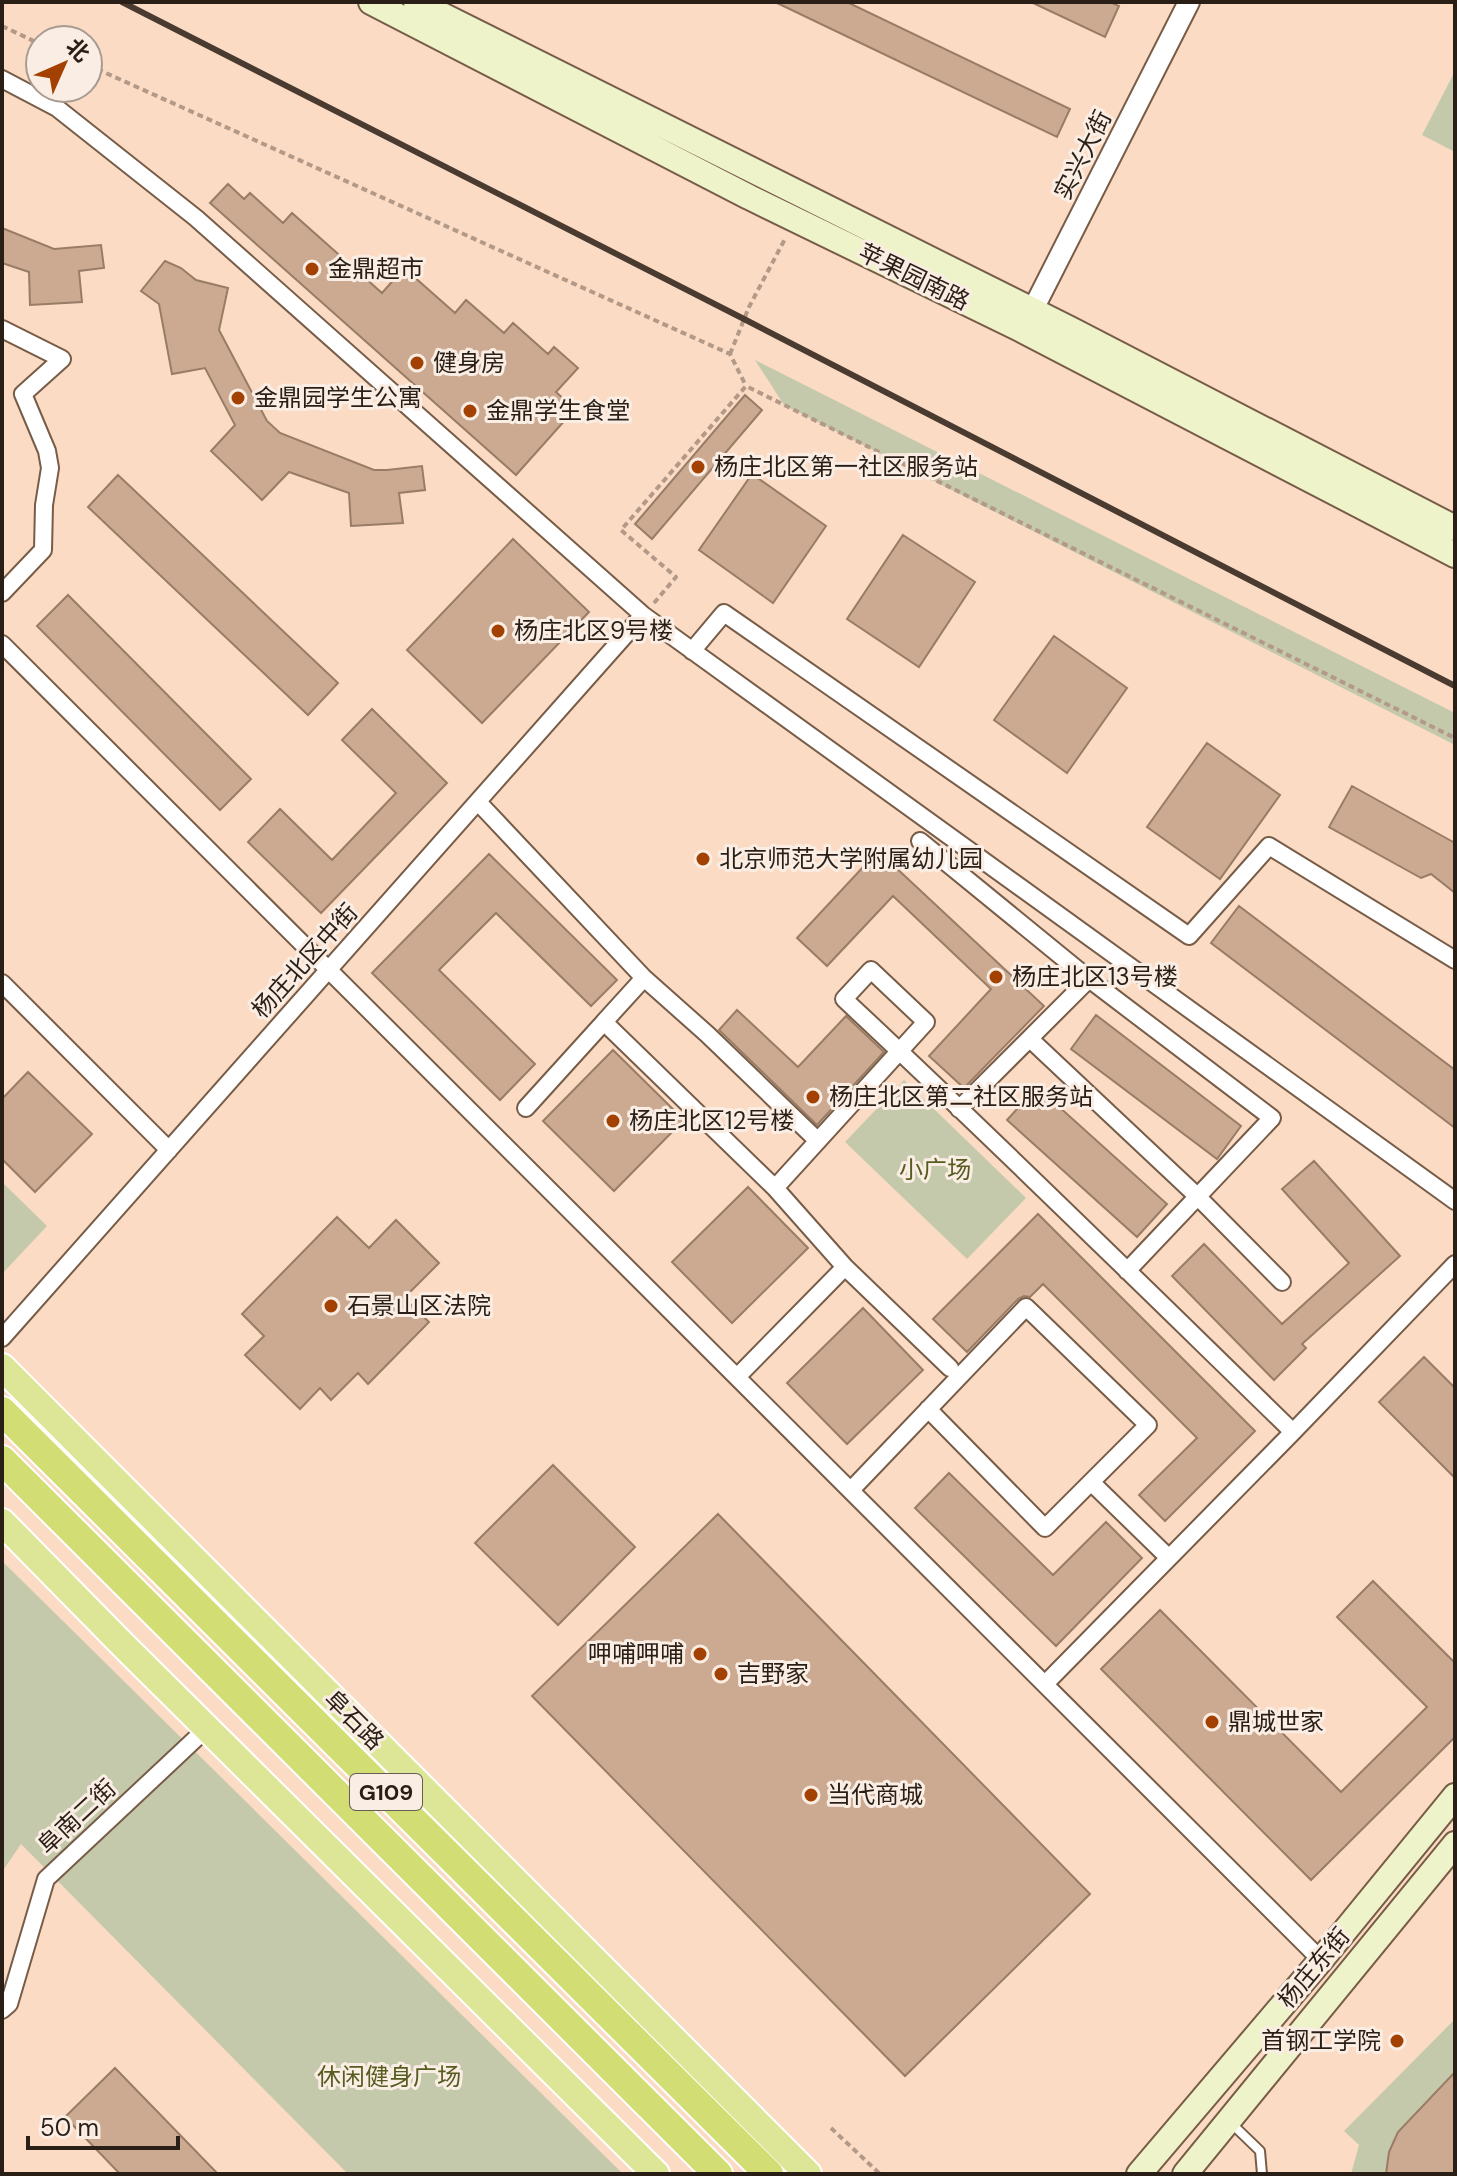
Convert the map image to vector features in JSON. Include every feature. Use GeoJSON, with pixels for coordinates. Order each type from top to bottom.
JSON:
{"type":"FeatureCollection","features":[{"type":"Feature","properties":{"kind":"highway","name":"阜石路"},"geometry":{"type":"LineString","coordinates":[[2,1411],[769,2174]]}},
{"type":"Feature","properties":{"kind":"highway","name":"G109"},"geometry":{"type":"LineString","coordinates":[[2,1460],[718,2174]]}},
{"type":"Feature","properties":{"kind":"main road","name":"苹果园南路"},"geometry":{"type":"LineString","coordinates":[[371,2],[749,197],[1027,320],[1455,528]]}},
{"type":"Feature","properties":{"kind":"main road","name":"苹果园南路"},"geometry":{"type":"LineString","coordinates":[[416,2],[1027,320],[1455,555]]}},
{"type":"Feature","properties":{"kind":"main road","name":"阜石路"},"geometry":{"type":"LineString","coordinates":[[2,1367],[808,2174]]}},
{"type":"Feature","properties":{"kind":"main road"},"geometry":{"type":"LineString","coordinates":[[2,1522],[656,2174]]}},
{"type":"Feature","properties":{"kind":"main road","name":"杨庄东街"},"geometry":{"type":"LineString","coordinates":[[1139,2174],[1455,1796]]}},
{"type":"Feature","properties":{"kind":"main road","name":"杨庄东街"},"geometry":{"type":"LineString","coordinates":[[1185,2174],[1455,1844]]}},
{"type":"Feature","properties":{"kind":"street","name":"实兴大街"},"geometry":{"type":"LineString","coordinates":[[1027,320],[1189,2]]}},
{"type":"Feature","properties":{"kind":"street"},"geometry":{"type":"LineString","coordinates":[[2,79],[57,108],[196,218],[643,615],[1455,1201]]}},
{"type":"Feature","properties":{"kind":"street"},"geometry":{"type":"LineString","coordinates":[[2,329],[62,359],[23,394],[47,451],[50,468],[44,505],[43,550],[2,593]]}},
{"type":"Feature","properties":{"kind":"street"},"geometry":{"type":"LineString","coordinates":[[692,651],[724,613],[1189,936],[1269,846],[1455,960]]}},
{"type":"Feature","properties":{"kind":"street","name":"杨庄北区中街"},"geometry":{"type":"LineString","coordinates":[[2,1338],[643,615]]}},
{"type":"Feature","properties":{"kind":"street"},"geometry":{"type":"LineString","coordinates":[[2,644],[1321,1960]]}},
{"type":"Feature","properties":{"kind":"street"},"geometry":{"type":"LineString","coordinates":[[478,802],[644,978],[818,1141]]}},
{"type":"Feature","properties":{"kind":"street"},"geometry":{"type":"LineString","coordinates":[[920,841],[1089,979],[1272,1118],[1127,1271]]}},
{"type":"Feature","properties":{"kind":"street"},"geometry":{"type":"LineString","coordinates":[[775,1188],[900,1051],[926,1022],[871,970],[844,999],[900,1051],[1293,1432]]}},
{"type":"Feature","properties":{"kind":"street"},"geometry":{"type":"LineString","coordinates":[[526,1108],[644,978]]}},
{"type":"Feature","properties":{"kind":"street"},"geometry":{"type":"LineString","coordinates":[[959,1109],[1089,979]]}},
{"type":"Feature","properties":{"kind":"street"},"geometry":{"type":"LineString","coordinates":[[2,983],[169,1150]]}},
{"type":"Feature","properties":{"kind":"street"},"geometry":{"type":"LineString","coordinates":[[604,1022],[775,1188],[845,1267],[950,1368]]}},
{"type":"Feature","properties":{"kind":"street"},"geometry":{"type":"LineString","coordinates":[[1030,1039],[1197,1196],[1282,1282]]}},
{"type":"Feature","properties":{"kind":"street"},"geometry":{"type":"LineString","coordinates":[[1045,1684],[1455,1264]]}},
{"type":"Feature","properties":{"kind":"street"},"geometry":{"type":"LineString","coordinates":[[737,1377],[845,1267]]}},
{"type":"Feature","properties":{"kind":"street"},"geometry":{"type":"LineString","coordinates":[[851,1490],[928,1409],[1026,1307],[1148,1425],[1045,1528],[928,1409]]}},
{"type":"Feature","properties":{"kind":"street"},"geometry":{"type":"LineString","coordinates":[[1091,1482],[1169,1558]]}},
{"type":"Feature","properties":{"kind":"street","name":"阜南二街"},"geometry":{"type":"LineString","coordinates":[[2,2010],[9,2004],[46,1879],[207,1728]]}},
{"type":"Feature","properties":{"kind":"lane"},"geometry":{"type":"LineString","coordinates":[[1230,2122],[1260,2151],[1262,2174]]}},
{"type":"Feature","properties":{"kind":"path"},"geometry":{"type":"LineString","coordinates":[[2,26],[24,36]]}},
{"type":"Feature","properties":{"kind":"path"},"geometry":{"type":"LineString","coordinates":[[104,72],[730,354],[746,386],[1455,738]]}},
{"type":"Feature","properties":{"kind":"path"},"geometry":{"type":"LineString","coordinates":[[730,354],[749,307],[796,219]]}},
{"type":"Feature","properties":{"kind":"path"},"geometry":{"type":"LineString","coordinates":[[643,615],[676,577],[621,530],[746,386]]}},
{"type":"Feature","properties":{"kind":"path"},"geometry":{"type":"LineString","coordinates":[[831,2128],[880,2174]]}},
{"type":"Feature","properties":{"kind":"green space"},"geometry":{"type":"Polygon","coordinates":[[[1455,71],[1455,152],[1422,135],[1455,71]]]}},
{"type":"Feature","properties":{"kind":"green space"},"geometry":{"type":"Polygon","coordinates":[[[755,360],[1455,713],[1455,745],[784,405],[755,360]]]}},
{"type":"Feature","properties":{"kind":"green space","name":"小广场"},"geometry":{"type":"Polygon","coordinates":[[[904,1080],[1026,1198],[967,1259],[845,1142],[904,1080]]]}},
{"type":"Feature","properties":{"kind":"green space"},"geometry":{"type":"Polygon","coordinates":[[[2,1182],[47,1226],[2,1274],[2,1182]]]}},
{"type":"Feature","properties":{"kind":"green space","name":"休闲健身广场"},"geometry":{"type":"Polygon","coordinates":[[[2,1561],[623,2174],[348,2174],[21,1844],[2,1876],[2,1561]]]}},
{"type":"Feature","properties":{"kind":"green space"},"geometry":{"type":"Polygon","coordinates":[[[1455,2019],[1455,2174],[1351,2174],[1359,2145],[1344,2131],[1455,2019]]]}},
{"type":"Feature","properties":{"kind":"building"},"geometry":{"type":"Polygon","coordinates":[[[775,2],[847,2],[1070,109],[1057,137],[775,2]]]}},
{"type":"Feature","properties":{"kind":"building"},"geometry":{"type":"Polygon","coordinates":[[[1031,2],[1110,2],[1119,6],[1105,37],[1031,2]]]}},
{"type":"Feature","properties":{"kind":"building"},"geometry":{"type":"Polygon","coordinates":[[[228,184],[244,199],[250,193],[283,223],[292,213],[382,293],[404,268],[455,313],[466,300],[504,333],[513,323],[548,354],[554,347],[578,368],[556,392],[575,409],[516,475],[210,203],[228,184]]]}},
{"type":"Feature","properties":{"kind":"building"},"geometry":{"type":"Polygon","coordinates":[[[2,228],[54,249],[101,245],[104,268],[79,271],[82,302],[30,305],[29,272],[2,263],[2,228]]]}},
{"type":"Feature","properties":{"kind":"building","name":"金鼎园学生公寓"},"geometry":{"type":"Polygon","coordinates":[[[165,261],[196,280],[228,288],[219,330],[267,421],[280,433],[374,470],[422,466],[425,490],[399,493],[403,523],[351,526],[349,493],[289,472],[262,500],[211,451],[235,425],[205,368],[172,374],[159,304],[141,291],[165,261]]]}},
{"type":"Feature","properties":{"kind":"building","name":"杨庄北区第一社区服务站"},"geometry":{"type":"Polygon","coordinates":[[[745,395],[762,410],[652,539],[635,524],[745,395]]]}},
{"type":"Feature","properties":{"kind":"building"},"geometry":{"type":"Polygon","coordinates":[[[752,474],[826,526],[773,603],[699,550],[752,474]]]}},
{"type":"Feature","properties":{"kind":"building"},"geometry":{"type":"Polygon","coordinates":[[[118,475],[338,683],[308,715],[88,507],[118,475]]]}},
{"type":"Feature","properties":{"kind":"building"},"geometry":{"type":"Polygon","coordinates":[[[903,535],[975,582],[919,667],[847,619],[903,535]]]}},
{"type":"Feature","properties":{"kind":"building","name":"杨庄北区9号楼"},"geometry":{"type":"Polygon","coordinates":[[[513,539],[589,612],[482,723],[407,650],[513,539]]]}},
{"type":"Feature","properties":{"kind":"building"},"geometry":{"type":"Polygon","coordinates":[[[68,595],[251,779],[220,810],[37,626],[68,595]]]}},
{"type":"Feature","properties":{"kind":"building"},"geometry":{"type":"Polygon","coordinates":[[[1054,636],[1127,688],[1067,773],[994,720],[1054,636]]]}},
{"type":"Feature","properties":{"kind":"building"},"geometry":{"type":"Polygon","coordinates":[[[372,709],[447,783],[321,913],[248,842],[280,809],[332,860],[396,793],[342,740],[372,709]]]}},
{"type":"Feature","properties":{"kind":"building"},"geometry":{"type":"Polygon","coordinates":[[[1207,743],[1280,795],[1220,879],[1147,827],[1207,743]]]}},
{"type":"Feature","properties":{"kind":"building"},"geometry":{"type":"Polygon","coordinates":[[[1352,786],[1455,843],[1455,893],[1431,874],[1421,878],[1329,827],[1352,786]]]}},
{"type":"Feature","properties":{"kind":"building","name":"杨庄北区13号楼"},"geometry":{"type":"Polygon","coordinates":[[[878,851],[1044,1006],[964,1088],[929,1056],[991,989],[893,896],[827,966],[797,938],[878,851]]]}},
{"type":"Feature","properties":{"kind":"building"},"geometry":{"type":"Polygon","coordinates":[[[489,854],[617,980],[591,1006],[496,913],[439,970],[535,1064],[500,1100],[372,973],[489,854]]]}},
{"type":"Feature","properties":{"kind":"building"},"geometry":{"type":"Polygon","coordinates":[[[1239,906],[1455,1070],[1455,1128],[1211,943],[1239,906]]]}},
{"type":"Feature","properties":{"kind":"building","name":"杨庄北区第二社区服务站"},"geometry":{"type":"Polygon","coordinates":[[[737,1010],[798,1067],[846,1016],[884,1052],[817,1125],[719,1030],[737,1010]]]}},
{"type":"Feature","properties":{"kind":"building"},"geometry":{"type":"Polygon","coordinates":[[[1096,1015],[1241,1126],[1217,1159],[1071,1049],[1096,1015]]]}},
{"type":"Feature","properties":{"kind":"building","name":"杨庄北区12号楼"},"geometry":{"type":"Polygon","coordinates":[[[613,1050],[684,1120],[614,1191],[543,1121],[613,1050]]]}},
{"type":"Feature","properties":{"kind":"building"},"geometry":{"type":"Polygon","coordinates":[[[28,1072],[92,1134],[35,1192],[2,1159],[2,1099],[28,1072]]]}},
{"type":"Feature","properties":{"kind":"building"},"geometry":{"type":"Polygon","coordinates":[[[1037,1087],[1167,1204],[1137,1237],[1007,1120],[1037,1087]]]}},
{"type":"Feature","properties":{"kind":"building"},"geometry":{"type":"Polygon","coordinates":[[[1314,1161],[1400,1256],[1302,1344],[1306,1348],[1274,1380],[1172,1276],[1204,1244],[1282,1324],[1349,1263],[1282,1189],[1314,1161]]]}},
{"type":"Feature","properties":{"kind":"building"},"geometry":{"type":"Polygon","coordinates":[[[748,1187],[808,1248],[732,1323],[672,1262],[748,1187]]]}},
{"type":"Feature","properties":{"kind":"building"},"geometry":{"type":"Polygon","coordinates":[[[1038,1214],[1255,1431],[1165,1521],[1139,1495],[1197,1438],[1043,1284],[1030,1297],[1018,1299],[967,1352],[933,1319],[1038,1214]]]}},
{"type":"Feature","properties":{"kind":"building","name":"石景山区法院"},"geometry":{"type":"Polygon","coordinates":[[[337,1217],[369,1248],[396,1220],[439,1263],[404,1298],[429,1322],[368,1384],[358,1373],[331,1400],[320,1388],[300,1409],[245,1355],[264,1336],[242,1314],[337,1217]]]}},
{"type":"Feature","properties":{"kind":"building"},"geometry":{"type":"Polygon","coordinates":[[[863,1308],[923,1370],[847,1444],[787,1383],[863,1308]]]}},
{"type":"Feature","properties":{"kind":"building"},"geometry":{"type":"Polygon","coordinates":[[[1424,1357],[1455,1388],[1455,1478],[1379,1402],[1424,1357]]]}},
{"type":"Feature","properties":{"kind":"building"},"geometry":{"type":"Polygon","coordinates":[[[553,1465],[635,1547],[558,1625],[475,1543],[553,1465]]]}},
{"type":"Feature","properties":{"kind":"building"},"geometry":{"type":"Polygon","coordinates":[[[949,1473],[1053,1575],[1106,1522],[1142,1558],[1056,1646],[915,1508],[949,1473]]]}},
{"type":"Feature","properties":{"kind":"building","name":"当代商城"},"geometry":{"type":"Polygon","coordinates":[[[718,1514],[1090,1894],[905,2076],[532,1696],[718,1514]]]}},
{"type":"Feature","properties":{"kind":"building","name":"鼎城世家"},"geometry":{"type":"Polygon","coordinates":[[[1373,1581],[1455,1663],[1455,1737],[1311,1880],[1101,1669],[1160,1610],[1341,1792],[1427,1707],[1337,1617],[1373,1581]]]}},
{"type":"Feature","properties":{"kind":"building"},"geometry":{"type":"Polygon","coordinates":[[[115,2068],[218,2174],[120,2174],[65,2117],[115,2068]]]}},
{"type":"Feature","properties":{"kind":"building"},"geometry":{"type":"Polygon","coordinates":[[[1455,2072],[1455,2174],[1386,2174],[1389,2152],[1398,2132],[1455,2072]]]}},
{"type":"Feature","properties":{"kind":"railway"},"geometry":{"type":"LineString","coordinates":[[122,2],[1455,686]]}},
{"type":"Feature","properties":{"kind":"place","name":"金鼎超市"},"geometry":{"type":"Point","coordinates":[312,269]}},
{"type":"Feature","properties":{"kind":"place","name":"健身房"},"geometry":{"type":"Point","coordinates":[417,363]}},
{"type":"Feature","properties":{"kind":"place","name":"金鼎园学生公寓"},"geometry":{"type":"Point","coordinates":[238,398]}},
{"type":"Feature","properties":{"kind":"place","name":"金鼎学生食堂"},"geometry":{"type":"Point","coordinates":[470,411]}},
{"type":"Feature","properties":{"kind":"place","name":"杨庄北区第一社区服务站"},"geometry":{"type":"Point","coordinates":[698,467]}},
{"type":"Feature","properties":{"kind":"place","name":"杨庄北区9号楼"},"geometry":{"type":"Point","coordinates":[498,631]}},
{"type":"Feature","properties":{"kind":"place","name":"北京师范大学附属幼儿园"},"geometry":{"type":"Point","coordinates":[703,859]}},
{"type":"Feature","properties":{"kind":"place","name":"杨庄北区13号楼"},"geometry":{"type":"Point","coordinates":[996,977]}},
{"type":"Feature","properties":{"kind":"place","name":"杨庄北区第二社区服务站"},"geometry":{"type":"Point","coordinates":[813,1097]}},
{"type":"Feature","properties":{"kind":"place","name":"杨庄北区12号楼"},"geometry":{"type":"Point","coordinates":[613,1121]}},
{"type":"Feature","properties":{"kind":"place","name":"石景山区法院"},"geometry":{"type":"Point","coordinates":[331,1306]}},
{"type":"Feature","properties":{"kind":"place","name":"呷哺呷哺"},"geometry":{"type":"Point","coordinates":[700,1654]}},
{"type":"Feature","properties":{"kind":"place","name":"吉野家"},"geometry":{"type":"Point","coordinates":[721,1674]}},
{"type":"Feature","properties":{"kind":"place","name":"鼎城世家"},"geometry":{"type":"Point","coordinates":[1212,1722]}},
{"type":"Feature","properties":{"kind":"place","name":"当代商城"},"geometry":{"type":"Point","coordinates":[811,1795]}},
{"type":"Feature","properties":{"kind":"place","name":"首钢工学院"},"geometry":{"type":"Point","coordinates":[1397,2041]}}]}
